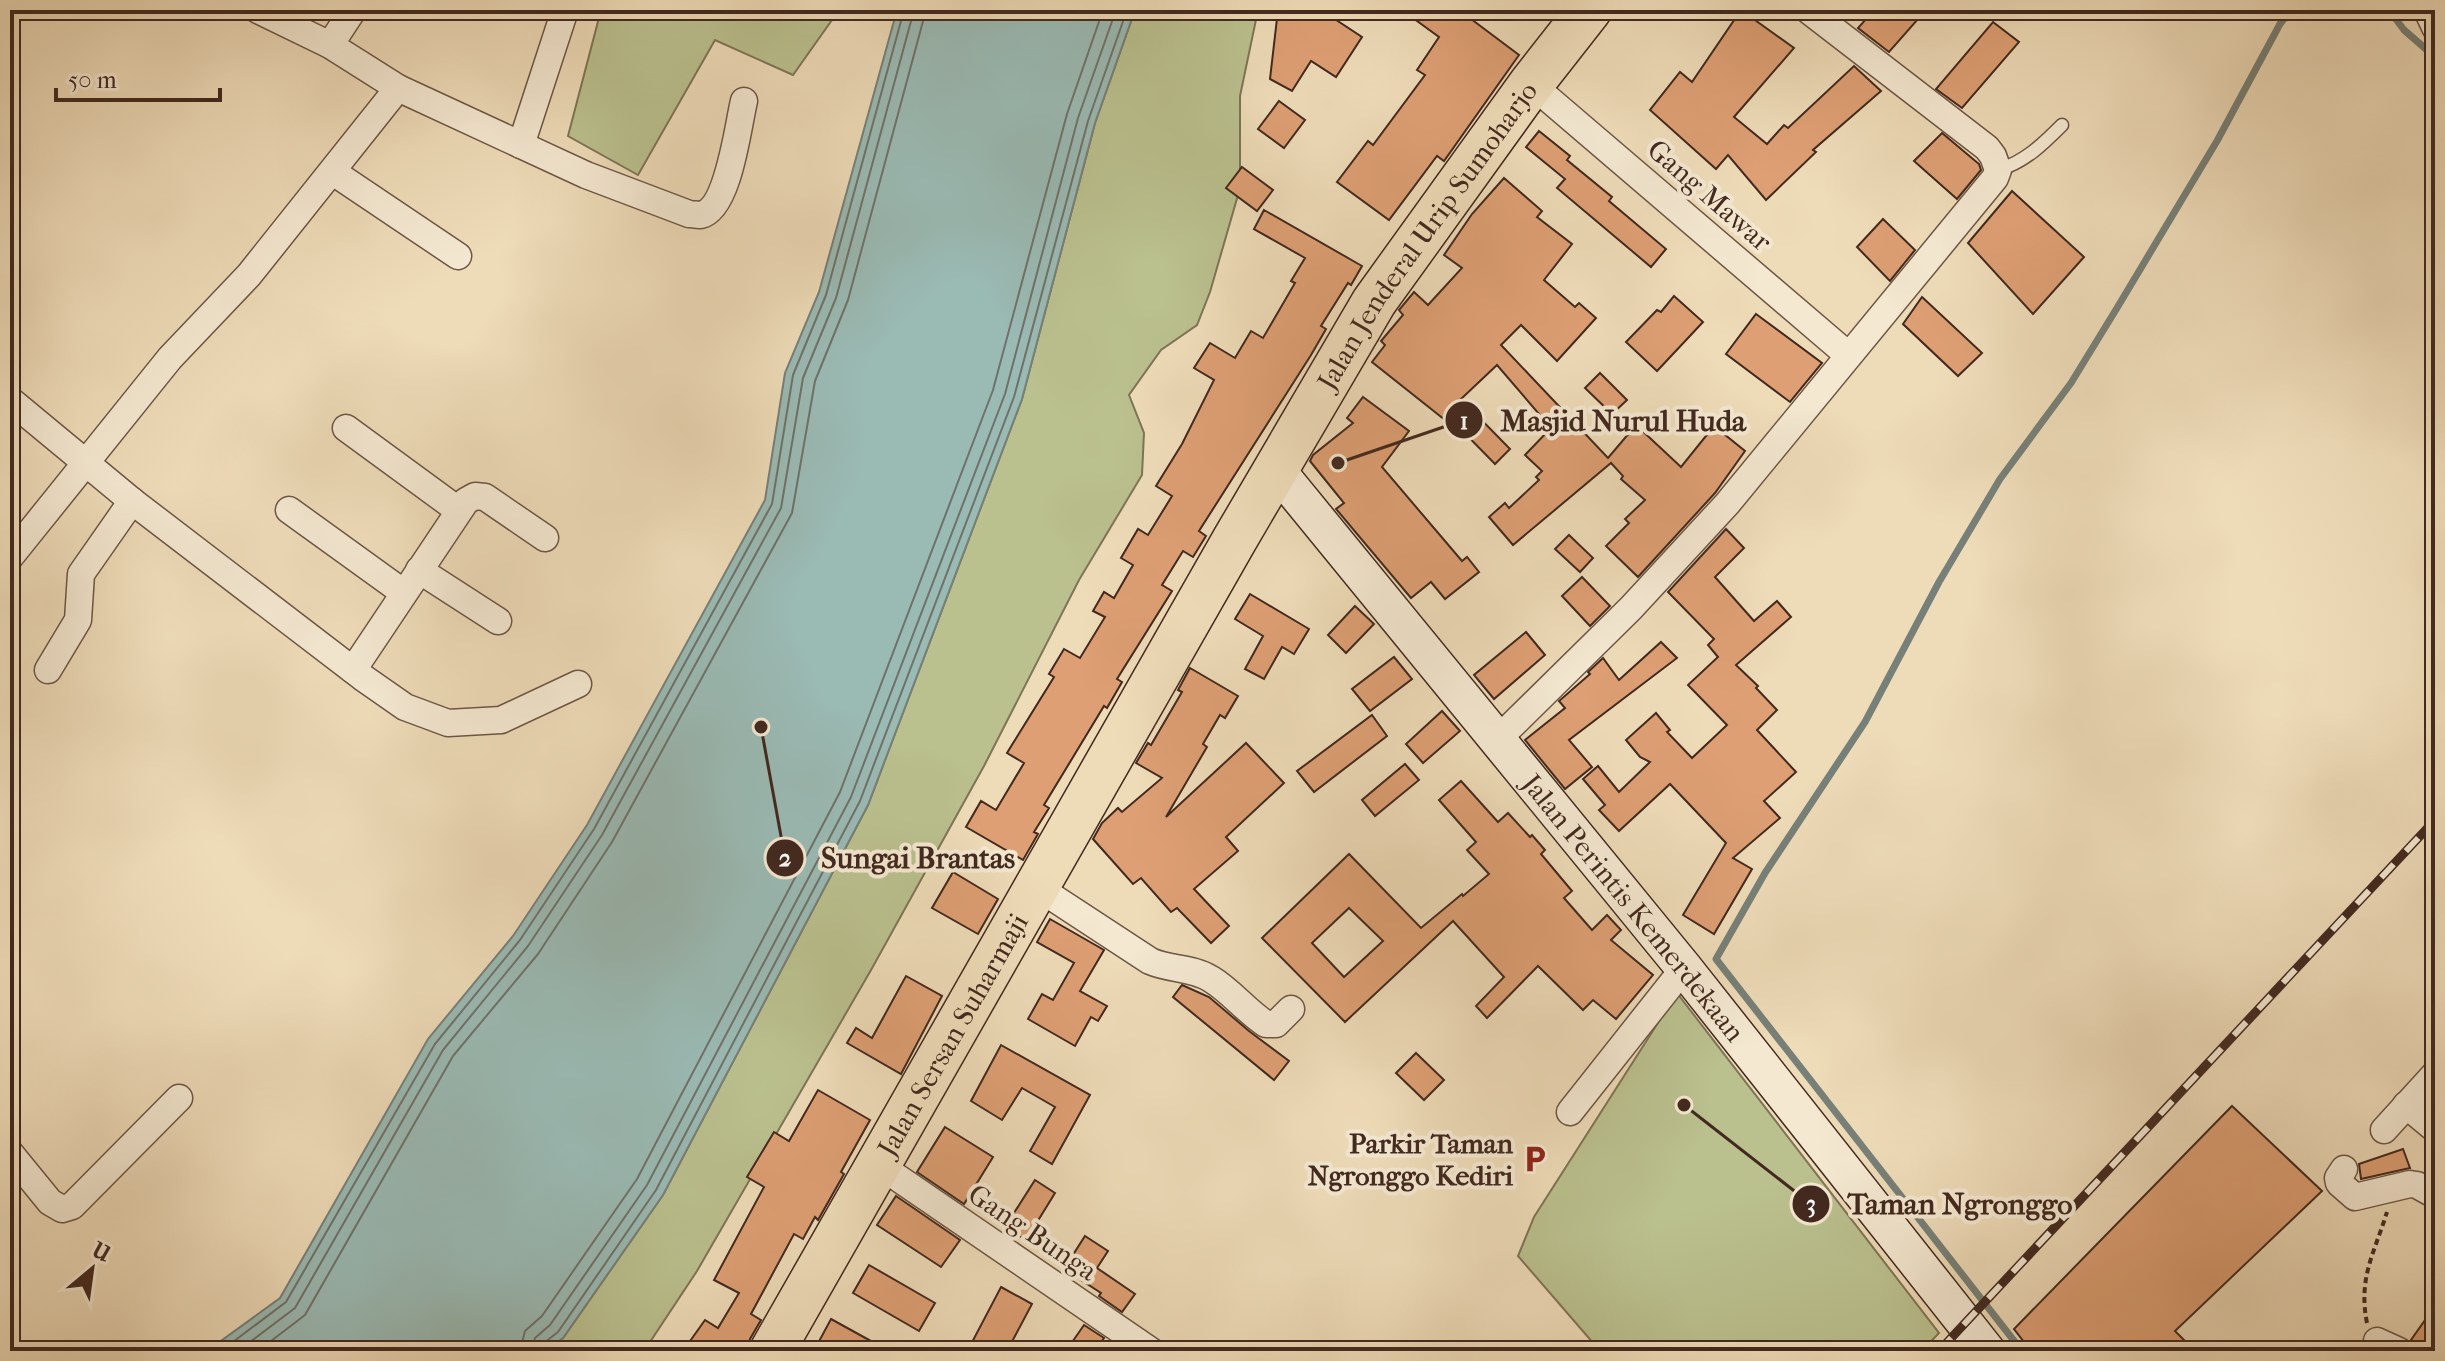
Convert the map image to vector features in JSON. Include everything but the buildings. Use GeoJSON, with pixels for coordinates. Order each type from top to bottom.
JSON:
{"type":"FeatureCollection","features":[{"type":"Feature","properties":{"kind":"highway","name":"Jalan Jenderal Urip Sumoharjo"},"geometry":{"type":"LineString","coordinates":[[1276,469],[1374,302],[1531,84],[1589,10]]}},
{"type":"Feature","properties":{"kind":"highway","name":"Jalan Sersan Suharmaji"},"geometry":{"type":"LineString","coordinates":[[772,1351],[1276,469]]}},
{"type":"Feature","properties":{"kind":"main road","name":"Jalan Perintis Kemerdekaan"},"geometry":{"type":"LineString","coordinates":[[1276,469],[1684,968],[1987,1351]]}},
{"type":"Feature","properties":{"kind":"street"},"geometry":{"type":"LineString","coordinates":[[258,10],[330,45],[398,88],[521,145],[663,206],[701,215],[716,203],[724,189],[744,101]]}},
{"type":"Feature","properties":{"kind":"street"},"geometry":{"type":"LineString","coordinates":[[330,45],[353,10]]}},
{"type":"Feature","properties":{"kind":"street"},"geometry":{"type":"LineString","coordinates":[[521,145],[565,10]]}},
{"type":"Feature","properties":{"kind":"street"},"geometry":{"type":"LineString","coordinates":[[1498,739],[1631,608],[1727,504],[1995,178],[1998,170],[1987,148],[1808,10]]}},
{"type":"Feature","properties":{"kind":"street"},"geometry":{"type":"LineString","coordinates":[[2427,10],[2435,27]]}},
{"type":"Feature","properties":{"kind":"street","name":"Gang Mawar"},"geometry":{"type":"LineString","coordinates":[[1531,84],[1848,355]]}},
{"type":"Feature","properties":{"kind":"street"},"geometry":{"type":"LineString","coordinates":[[10,557],[170,358],[249,275],[398,88]]}},
{"type":"Feature","properties":{"kind":"street"},"geometry":{"type":"LineString","coordinates":[[333,172],[458,256]]}},
{"type":"Feature","properties":{"kind":"street"},"geometry":{"type":"LineString","coordinates":[[10,400],[84,464],[405,707],[448,723],[501,720],[578,684]]}},
{"type":"Feature","properties":{"kind":"street"},"geometry":{"type":"LineString","coordinates":[[346,428],[458,510]]}},
{"type":"Feature","properties":{"kind":"street"},"geometry":{"type":"LineString","coordinates":[[353,670],[466,501],[475,496],[485,497],[545,538]]}},
{"type":"Feature","properties":{"kind":"street"},"geometry":{"type":"LineString","coordinates":[[48,670],[78,620],[81,574],[132,501]]}},
{"type":"Feature","properties":{"kind":"street"},"geometry":{"type":"LineString","coordinates":[[289,510],[404,593]]}},
{"type":"Feature","properties":{"kind":"street"},"geometry":{"type":"LineString","coordinates":[[419,570],[498,621]]}},
{"type":"Feature","properties":{"kind":"street"},"geometry":{"type":"LineString","coordinates":[[1037,887],[1150,961],[1163,967],[1186,968],[1212,979],[1266,1024],[1276,1024],[1291,1009]]}},
{"type":"Feature","properties":{"kind":"street"},"geometry":{"type":"LineString","coordinates":[[1570,1112],[1684,968]]}},
{"type":"Feature","properties":{"kind":"street"},"geometry":{"type":"LineString","coordinates":[[2384,1130],[2435,1074]]}},
{"type":"Feature","properties":{"kind":"street"},"geometry":{"type":"LineString","coordinates":[[10,1153],[50,1202],[62,1209],[72,1206],[179,1098]]}},
{"type":"Feature","properties":{"kind":"street"},"geometry":{"type":"LineString","coordinates":[[2406,1105],[2435,1129]]}},
{"type":"Feature","properties":{"kind":"street","name":"Gang Bunga"},"geometry":{"type":"LineString","coordinates":[[879,1165],[1151,1351]]}},
{"type":"Feature","properties":{"kind":"street"},"geometry":{"type":"LineString","coordinates":[[2344,1169],[2338,1178],[2339,1183],[2351,1195],[2364,1196],[2410,1184],[2435,1195]]}},
{"type":"Feature","properties":{"kind":"lane"},"geometry":{"type":"LineString","coordinates":[[1998,170],[2016,164],[2062,125]]}},
{"type":"Feature","properties":{"kind":"path"},"geometry":{"type":"LineString","coordinates":[[2388,1190],[2386,1213],[2364,1279],[2363,1291],[2367,1325],[2388,1346]]}},
{"type":"Feature","properties":{"kind":"green space"},"geometry":{"type":"Polygon","coordinates":[[[601,10],[839,10],[793,75],[715,40],[638,175],[568,136],[601,10]]]}},
{"type":"Feature","properties":{"kind":"green space"},"geometry":{"type":"Polygon","coordinates":[[[1135,10],[1258,10],[1240,96],[1240,188],[1210,292],[1197,325],[1161,350],[1129,395],[1144,433],[1142,475],[1079,580],[984,766],[871,970],[697,1271],[644,1351],[545,1351],[563,1338],[663,1195],[868,805],[1022,399],[1095,123],[1135,10]]]}},
{"type":"Feature","properties":{"kind":"green space"},"geometry":{"type":"Polygon","coordinates":[[[1677,993],[1939,1333],[1922,1351],[1600,1351],[1518,1256],[1534,1217],[1677,993]]]}},
{"type":"Feature","properties":{"kind":"water"},"geometry":{"type":"Polygon","coordinates":[[[897,10],[1135,10],[1095,123],[1022,399],[868,805],[663,1195],[563,1338],[545,1351],[207,1351],[280,1298],[428,1039],[513,936],[587,825],[765,500],[785,373],[819,292],[897,10]]]}},
{"type":"Feature","properties":{"kind":"waterway"},"geometry":{"type":"LineString","coordinates":[[2022,1351],[1716,959],[1765,873],[1865,722],[1939,582],[2000,479],[2071,383],[2217,141],[2280,24],[2291,10]]}},
{"type":"Feature","properties":{"kind":"waterway"},"geometry":{"type":"LineString","coordinates":[[2389,10],[2404,30],[2435,57]]}},
{"type":"Feature","properties":{"kind":"railway"},"geometry":{"type":"LineString","coordinates":[[1939,1351],[2435,820]]}},
{"type":"Feature","properties":{"kind":"place","name":"Masjid Nurul Huda"},"geometry":{"type":"Point","coordinates":[1338,463]}},
{"type":"Feature","properties":{"kind":"place","name":"Sungai Brantas"},"geometry":{"type":"Point","coordinates":[761,727]}},
{"type":"Feature","properties":{"kind":"place","name":"Taman Ngronggo"},"geometry":{"type":"Point","coordinates":[1684,1105]}},
{"type":"Feature","properties":{"kind":"place","name":"Parkir Taman Ngronggo Kediri"},"geometry":{"type":"Point","coordinates":[1535,1159]}}]}
